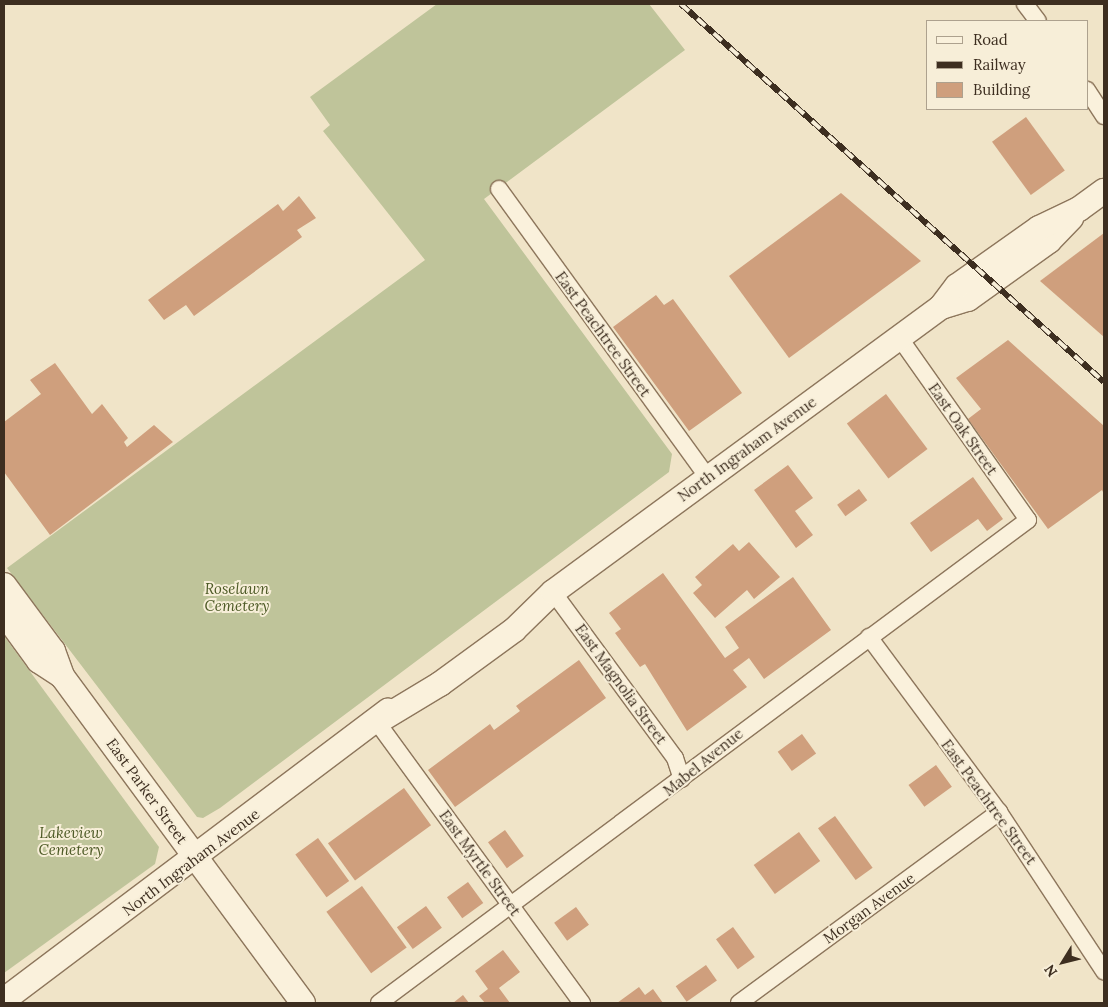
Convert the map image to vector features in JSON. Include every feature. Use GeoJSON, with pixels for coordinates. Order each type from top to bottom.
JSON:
{"type":"FeatureCollection","features":[{"type":"Feature","properties":{"kind":"street"},"geometry":{"type":"LineString","coordinates":[[1025,4],[1037,20]]}},
{"type":"Feature","properties":{"kind":"street"},"geometry":{"type":"LineString","coordinates":[[1088,92],[1104,116]]}},
{"type":"Feature","properties":{"kind":"street","name":"East Peachtree Street"},"geometry":{"type":"LineString","coordinates":[[499,189],[708,478]]}},
{"type":"Feature","properties":{"kind":"street","name":"North Ingraham Avenue"},"geometry":{"type":"LineString","coordinates":[[4,1000],[377,722],[428,675],[503,618],[553,592],[941,307],[957,286],[1030,234],[1079,209],[1104,192]]}},
{"type":"Feature","properties":{"kind":"street","name":"East Oak Street"},"geometry":{"type":"LineString","coordinates":[[899,337],[1028,520]]}},
{"type":"Feature","properties":{"kind":"street","name":"Mabel Avenue"},"geometry":{"type":"LineString","coordinates":[[379,1003],[682,779],[712,752],[1028,520]]}},
{"type":"Feature","properties":{"kind":"street","name":"East Parker Street"},"geometry":{"type":"LineString","coordinates":[[4,585],[53,651],[62,676],[303,1003]]}},
{"type":"Feature","properties":{"kind":"street","name":"East Magnolia Street"},"geometry":{"type":"LineString","coordinates":[[553,592],[675,758],[682,779]]}},
{"type":"Feature","properties":{"kind":"street","name":"East Parker Street"},"geometry":{"type":"LineString","coordinates":[[4,613],[39,661],[62,676]]}},
{"type":"Feature","properties":{"kind":"street","name":"East Peachtree Street"},"geometry":{"type":"LineString","coordinates":[[869,637],[1000,812],[1104,971]]}},
{"type":"Feature","properties":{"kind":"street","name":"East Myrtle Street"},"geometry":{"type":"LineString","coordinates":[[377,722],[582,1003]]}},
{"type":"Feature","properties":{"kind":"street","name":"Morgan Avenue"},"geometry":{"type":"LineString","coordinates":[[739,1003],[1000,812]]}},
{"type":"Feature","properties":{"kind":"green space","name":"Roselawn Cemetery"},"geometry":{"type":"Polygon","coordinates":[[[437,4],[649,4],[685,50],[484,199],[672,454],[669,472],[220,808],[203,818],[197,817],[7,568],[425,260],[323,131],[330,125],[310,97],[437,4]]]}},
{"type":"Feature","properties":{"kind":"green space","name":"Lakeview Cemetery"},"geometry":{"type":"Polygon","coordinates":[[[4,636],[159,847],[155,864],[4,973],[4,636]]]}},
{"type":"Feature","properties":{"kind":"building"},"geometry":{"type":"Polygon","coordinates":[[[1026,117],[1065,170],[1031,195],[992,142],[1026,117]]]}},
{"type":"Feature","properties":{"kind":"building"},"geometry":{"type":"Polygon","coordinates":[[[841,193],[921,261],[789,358],[729,276],[841,193]]]}},
{"type":"Feature","properties":{"kind":"building"},"geometry":{"type":"Polygon","coordinates":[[[299,196],[316,218],[297,230],[302,237],[194,316],[186,305],[164,320],[148,300],[278,204],[283,211],[299,196]]]}},
{"type":"Feature","properties":{"kind":"building"},"geometry":{"type":"Polygon","coordinates":[[[1104,233],[1104,337],[1040,281],[1104,233]]]}},
{"type":"Feature","properties":{"kind":"building"},"geometry":{"type":"Polygon","coordinates":[[[656,295],[664,305],[673,299],[742,393],[689,431],[613,327],[656,295]]]}},
{"type":"Feature","properties":{"kind":"building"},"geometry":{"type":"Polygon","coordinates":[[[1008,340],[1104,426],[1104,494],[1102,490],[1048,529],[968,419],[981,409],[956,378],[1008,340]]]}},
{"type":"Feature","properties":{"kind":"building"},"geometry":{"type":"Polygon","coordinates":[[[55,363],[92,414],[102,404],[128,438],[124,442],[127,447],[154,425],[173,442],[50,535],[4,472],[4,422],[41,394],[30,380],[55,363]]]}},
{"type":"Feature","properties":{"kind":"building"},"geometry":{"type":"Polygon","coordinates":[[[886,394],[928,449],[888,479],[847,423],[886,394]]]}},
{"type":"Feature","properties":{"kind":"building"},"geometry":{"type":"Polygon","coordinates":[[[788,465],[813,498],[795,511],[813,535],[796,548],[754,490],[788,465]]]}},
{"type":"Feature","properties":{"kind":"building"},"geometry":{"type":"Polygon","coordinates":[[[973,477],[1003,519],[987,531],[978,519],[931,552],[910,523],[973,477]]]}},
{"type":"Feature","properties":{"kind":"building"},"geometry":{"type":"Polygon","coordinates":[[[859,489],[867,500],[845,516],[837,505],[859,489]]]}},
{"type":"Feature","properties":{"kind":"building"},"geometry":{"type":"Polygon","coordinates":[[[749,542],[780,577],[754,599],[747,590],[715,618],[693,593],[702,585],[695,577],[733,544],[739,551],[749,542]]]}},
{"type":"Feature","properties":{"kind":"building"},"geometry":{"type":"Polygon","coordinates":[[[663,573],[725,658],[739,648],[725,627],[793,577],[831,630],[764,679],[749,658],[733,670],[747,687],[687,731],[645,664],[640,667],[615,633],[621,629],[609,613],[663,573]]]}},
{"type":"Feature","properties":{"kind":"building"},"geometry":{"type":"Polygon","coordinates":[[[579,660],[606,698],[455,807],[428,770],[490,724],[494,730],[520,711],[516,706],[579,660]]]}},
{"type":"Feature","properties":{"kind":"building"},"geometry":{"type":"Polygon","coordinates":[[[802,734],[816,753],[792,771],[778,752],[802,734]]]}},
{"type":"Feature","properties":{"kind":"building"},"geometry":{"type":"Polygon","coordinates":[[[936,765],[952,787],[924,807],[908,785],[936,765]]]}},
{"type":"Feature","properties":{"kind":"building"},"geometry":{"type":"Polygon","coordinates":[[[404,788],[431,825],[355,880],[328,843],[404,788]]]}},
{"type":"Feature","properties":{"kind":"building"},"geometry":{"type":"Polygon","coordinates":[[[835,816],[873,868],[856,880],[818,828],[835,816]]]}},
{"type":"Feature","properties":{"kind":"building"},"geometry":{"type":"Polygon","coordinates":[[[505,830],[524,856],[507,868],[488,842],[505,830]]]}},
{"type":"Feature","properties":{"kind":"building"},"geometry":{"type":"Polygon","coordinates":[[[799,832],[820,861],[775,894],[754,865],[799,832]]]}},
{"type":"Feature","properties":{"kind":"building"},"geometry":{"type":"Polygon","coordinates":[[[318,838],[349,881],[327,897],[295,854],[318,838]]]}},
{"type":"Feature","properties":{"kind":"building"},"geometry":{"type":"Polygon","coordinates":[[[468,882],[483,903],[462,918],[447,897],[468,882]]]}},
{"type":"Feature","properties":{"kind":"building"},"geometry":{"type":"Polygon","coordinates":[[[362,886],[407,947],[371,973],[326,912],[362,886]]]}},
{"type":"Feature","properties":{"kind":"building"},"geometry":{"type":"Polygon","coordinates":[[[426,906],[442,928],[413,949],[397,927],[426,906]]]}},
{"type":"Feature","properties":{"kind":"building"},"geometry":{"type":"Polygon","coordinates":[[[576,907],[589,925],[567,941],[554,923],[576,907]]]}},
{"type":"Feature","properties":{"kind":"building"},"geometry":{"type":"Polygon","coordinates":[[[733,927],[755,957],[738,969],[716,939],[733,927]]]}},
{"type":"Feature","properties":{"kind":"building"},"geometry":{"type":"Polygon","coordinates":[[[503,950],[520,972],[499,988],[510,1003],[485,1003],[479,996],[488,989],[475,971],[503,950]]]}},
{"type":"Feature","properties":{"kind":"building"},"geometry":{"type":"Polygon","coordinates":[[[706,965],[717,981],[687,1002],[676,986],[706,965]]]}},
{"type":"Feature","properties":{"kind":"building"},"geometry":{"type":"Polygon","coordinates":[[[639,987],[645,995],[653,989],[663,1003],[617,1003],[639,987]]]}},
{"type":"Feature","properties":{"kind":"building"},"geometry":{"type":"Polygon","coordinates":[[[463,995],[469,1003],[453,1003],[463,995]]]}},
{"type":"Feature","properties":{"kind":"railway"},"geometry":{"type":"LineString","coordinates":[[681,4],[1104,382]]}}]}
